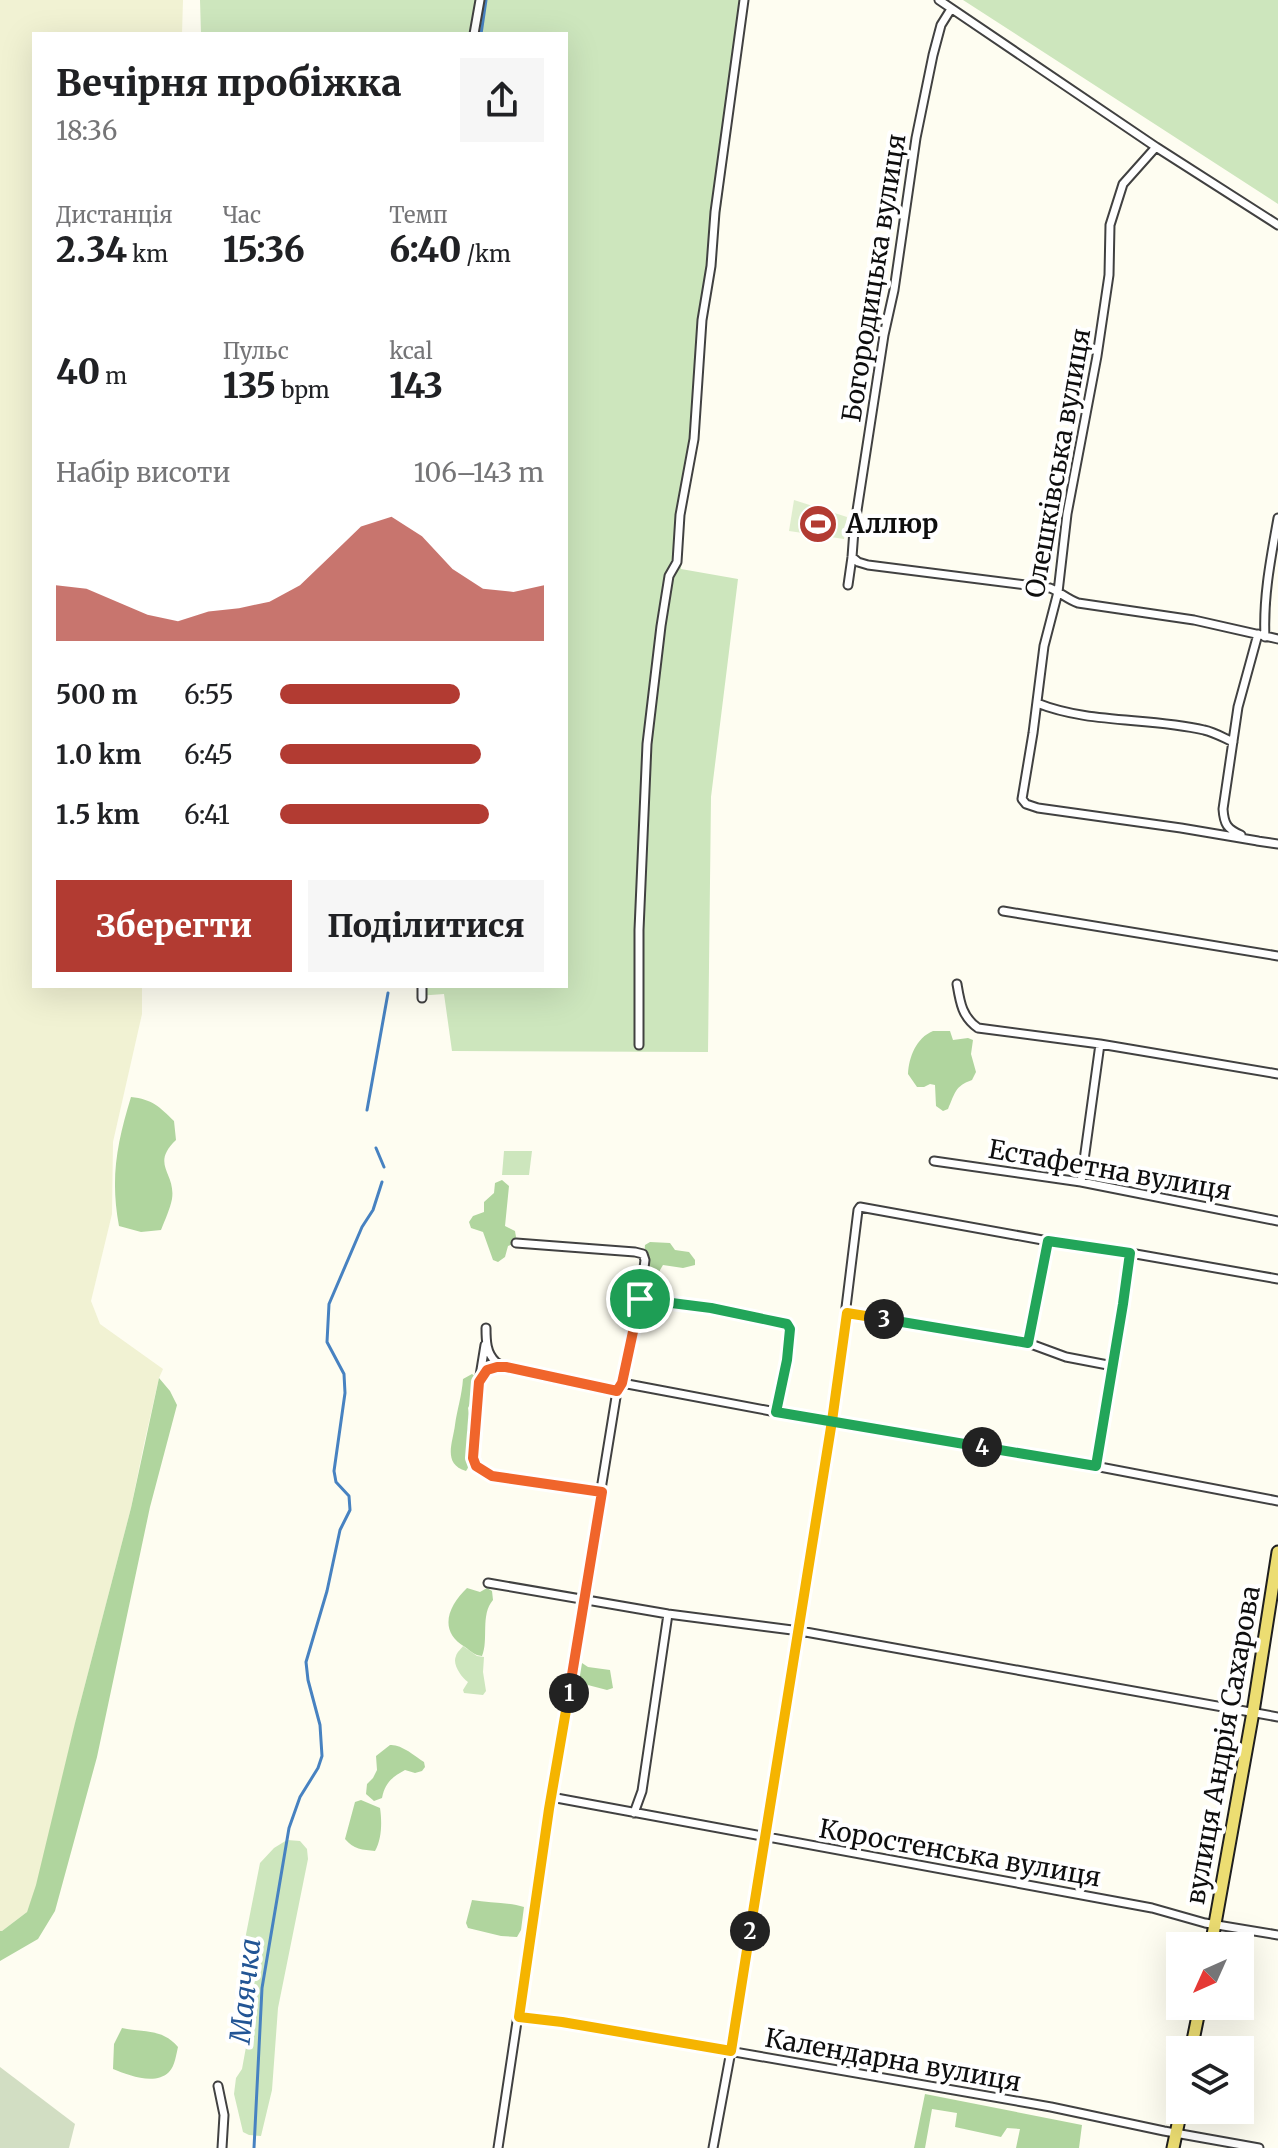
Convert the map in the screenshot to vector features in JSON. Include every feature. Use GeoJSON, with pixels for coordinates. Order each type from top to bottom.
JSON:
{"type":"FeatureCollection","features":[{"type":"Feature","properties":{"kind":"main road","name":"вулиця Андрія Сахарова"},"geometry":{"type":"LineString","coordinates":[[1214,1932],[1278,1552]]}},
{"type":"Feature","properties":{"kind":"main road"},"geometry":{"type":"LineString","coordinates":[[1173,2148],[1178,2124]]}},
{"type":"Feature","properties":{"kind":"street"},"geometry":{"type":"LineString","coordinates":[[474,32],[480,0]]}},
{"type":"Feature","properties":{"kind":"street"},"geometry":{"type":"LineString","coordinates":[[639,1045],[639,930],[647,744],[661,626],[669,576],[677,562],[680,515],[694,439],[702,320],[744,0]]}},
{"type":"Feature","properties":{"kind":"street"},"geometry":{"type":"LineString","coordinates":[[939,0],[1156,147],[1278,225]]}},
{"type":"Feature","properties":{"kind":"street","name":"Богородицька вулиця"},"geometry":{"type":"LineString","coordinates":[[848,585],[916,138],[941,25],[951,9]]}},
{"type":"Feature","properties":{"kind":"street","name":"Олешківська вулиця"},"geometry":{"type":"LineString","coordinates":[[1156,147],[1123,184],[1110,225],[1109,275],[1097,356],[1067,514],[1058,592],[1044,646],[1022,799],[1038,808],[1258,841]]}},
{"type":"Feature","properties":{"kind":"street"},"geometry":{"type":"LineString","coordinates":[[1278,518],[1262,636],[1238,707],[1224,791],[1223,822],[1236,833],[1278,844]]}},
{"type":"Feature","properties":{"kind":"street"},"geometry":{"type":"LineString","coordinates":[[852,557],[868,565],[1050,588],[1078,603],[1194,620],[1278,639]]}},
{"type":"Feature","properties":{"kind":"street"},"geometry":{"type":"LineString","coordinates":[[1037,703],[1053,710],[1205,730],[1233,742]]}},
{"type":"Feature","properties":{"kind":"street"},"geometry":{"type":"LineString","coordinates":[[1003,911],[1278,956]]}},
{"type":"Feature","properties":{"kind":"street"},"geometry":{"type":"LineString","coordinates":[[957,984],[962,1011],[978,1028],[1100,1044],[1278,1074]]}},
{"type":"Feature","properties":{"kind":"street"},"geometry":{"type":"LineString","coordinates":[[422,988],[422,998]]}},
{"type":"Feature","properties":{"kind":"street"},"geometry":{"type":"LineString","coordinates":[[1081,1182],[1100,1044]]}},
{"type":"Feature","properties":{"kind":"street","name":"Естафетна вулиця"},"geometry":{"type":"LineString","coordinates":[[934,1161],[1081,1182],[1278,1221]]}},
{"type":"Feature","properties":{"kind":"street"},"geometry":{"type":"LineString","coordinates":[[713,2148],[800,1631],[847,1313],[858,1210],[860,1207],[1278,1279]]}},
{"type":"Feature","properties":{"kind":"street"},"geometry":{"type":"LineString","coordinates":[[1028,1343],[1048,1241]]}},
{"type":"Feature","properties":{"kind":"street"},"geometry":{"type":"LineString","coordinates":[[498,2148],[617,1391],[622,1383],[640,1299],[645,1260],[643,1254],[635,1252],[516,1243]]}},
{"type":"Feature","properties":{"kind":"street"},"geometry":{"type":"LineString","coordinates":[[1096,1466],[1130,1253]]}},
{"type":"Feature","properties":{"kind":"street"},"geometry":{"type":"LineString","coordinates":[[640,1299],[711,1308],[787,1324],[790,1329],[787,1360],[776,1412]]}},
{"type":"Feature","properties":{"kind":"street"},"geometry":{"type":"LineString","coordinates":[[847,1313],[1028,1343],[1066,1357],[1113,1366]]}},
{"type":"Feature","properties":{"kind":"street"},"geometry":{"type":"LineString","coordinates":[[486,1328],[473,1448],[476,1466],[492,1476],[602,1492]]}},
{"type":"Feature","properties":{"kind":"street"},"geometry":{"type":"LineString","coordinates":[[485,1345],[495,1361],[506,1367]]}},
{"type":"Feature","properties":{"kind":"street"},"geometry":{"type":"LineString","coordinates":[[479,1382],[487,1370],[506,1367],[617,1391]]}},
{"type":"Feature","properties":{"kind":"street"},"geometry":{"type":"LineString","coordinates":[[622,1383],[1278,1501]]}},
{"type":"Feature","properties":{"kind":"street"},"geometry":{"type":"LineString","coordinates":[[488,1583],[668,1614],[800,1631],[1278,1717]]}},
{"type":"Feature","properties":{"kind":"street"},"geometry":{"type":"LineString","coordinates":[[634,1813],[642,1791],[668,1614]]}},
{"type":"Feature","properties":{"kind":"street","name":"Коростенська вулиця"},"geometry":{"type":"LineString","coordinates":[[551,1797],[1152,1908],[1215,1924],[1278,1935]]}},
{"type":"Feature","properties":{"kind":"street","name":"Календарна вулиця"},"geometry":{"type":"LineString","coordinates":[[519,2017],[1051,2107],[1259,2148]]}},
{"type":"Feature","properties":{"kind":"street"},"geometry":{"type":"LineString","coordinates":[[218,2086],[224,2115],[222,2148]]}},
{"type":"Feature","properties":{"kind":"green space"},"geometry":{"type":"Polygon","coordinates":[[[0,0],[183,0],[182,32],[32,32],[32,988],[142,988],[142,1014],[113,1142],[112,1214],[91,1301],[100,1324],[163,1369],[36,1888],[27,1912],[0,1931],[0,0]]]}},
{"type":"Feature","properties":{"kind":"green space"},"geometry":{"type":"Polygon","coordinates":[[[200,0],[748,0],[685,484],[681,569],[738,579],[711,797],[708,1052],[452,1051],[444,994],[417,996],[417,988],[568,988],[568,32],[201,32],[200,0]]]}},
{"type":"Feature","properties":{"kind":"green space"},"geometry":{"type":"Polygon","coordinates":[[[963,0],[1278,0],[1278,204],[963,0]]]}},
{"type":"Feature","properties":{"kind":"green space","name":"Аллюр"},"geometry":{"type":"Polygon","coordinates":[[[794,500],[847,517],[844,539],[789,531],[794,500]]]}},
{"type":"Feature","properties":{"kind":"green space"},"geometry":{"type":"Polygon","coordinates":[[[933,1031],[950,1031],[953,1040],[973,1040],[971,1054],[976,1072],[972,1080],[959,1088],[948,1109],[943,1111],[936,1106],[935,1085],[917,1087],[908,1074],[914,1049],[922,1038],[933,1031]]]}},
{"type":"Feature","properties":{"kind":"green space"},"geometry":{"type":"Polygon","coordinates":[[[131,1097],[155,1104],[174,1121],[176,1140],[164,1163],[171,1182],[172,1199],[161,1230],[141,1232],[119,1226],[115,1192],[116,1161],[131,1097]]]}},
{"type":"Feature","properties":{"kind":"green space"},"geometry":{"type":"Polygon","coordinates":[[[504,1151],[532,1151],[529,1175],[502,1175],[504,1151]]]}},
{"type":"Feature","properties":{"kind":"green space"},"geometry":{"type":"Polygon","coordinates":[[[502,1180],[509,1186],[505,1226],[515,1231],[516,1237],[513,1244],[508,1246],[505,1257],[498,1262],[493,1260],[483,1232],[471,1228],[469,1222],[473,1216],[484,1212],[484,1202],[494,1193],[495,1183],[502,1180]]]}},
{"type":"Feature","properties":{"kind":"green space"},"geometry":{"type":"Polygon","coordinates":[[[650,1242],[670,1243],[675,1250],[689,1252],[695,1265],[683,1268],[663,1265],[661,1282],[645,1297],[643,1292],[649,1279],[645,1245],[650,1242]]]}},
{"type":"Feature","properties":{"kind":"green space"},"geometry":{"type":"Polygon","coordinates":[[[472,1374],[476,1377],[476,1387],[468,1408],[472,1451],[466,1471],[454,1463],[451,1452],[463,1379],[472,1374]]]}},
{"type":"Feature","properties":{"kind":"green space"},"geometry":{"type":"Polygon","coordinates":[[[159,1378],[177,1405],[150,1507],[97,1757],[55,1911],[38,1939],[0,1961],[0,1931],[27,1912],[36,1885],[131,1508],[159,1378]]]}},
{"type":"Feature","properties":{"kind":"green space"},"geometry":{"type":"Polygon","coordinates":[[[467,1588],[480,1592],[487,1588],[492,1591],[482,1656],[457,1641],[449,1626],[451,1610],[467,1588]]]}},
{"type":"Feature","properties":{"kind":"green space"},"geometry":{"type":"Polygon","coordinates":[[[463,1646],[484,1657],[486,1691],[483,1695],[464,1693],[468,1682],[455,1663],[457,1653],[463,1646]]]}},
{"type":"Feature","properties":{"kind":"green space"},"geometry":{"type":"Polygon","coordinates":[[[582,1663],[588,1667],[610,1670],[613,1688],[607,1690],[584,1684],[574,1688],[574,1669],[576,1664],[582,1663]]]}},
{"type":"Feature","properties":{"kind":"green space"},"geometry":{"type":"Polygon","coordinates":[[[390,1745],[408,1751],[424,1762],[425,1767],[415,1773],[405,1770],[396,1775],[387,1784],[382,1798],[374,1801],[366,1794],[367,1784],[377,1770],[376,1756],[390,1745]]]}},
{"type":"Feature","properties":{"kind":"green space"},"geometry":{"type":"Polygon","coordinates":[[[361,1800],[380,1808],[381,1830],[375,1851],[355,1847],[345,1839],[355,1802],[361,1800]]]}},
{"type":"Feature","properties":{"kind":"green space"},"geometry":{"type":"Polygon","coordinates":[[[287,1840],[300,1841],[307,1849],[308,1859],[278,2008],[272,2090],[261,2136],[249,2135],[243,2132],[234,2094],[246,2047],[237,1999],[239,1970],[260,1863],[287,1840]]]}},
{"type":"Feature","properties":{"kind":"green space"},"geometry":{"type":"Polygon","coordinates":[[[472,1900],[524,1907],[517,1937],[468,1928],[466,1923],[472,1900]]]}},
{"type":"Feature","properties":{"kind":"green space"},"geometry":{"type":"Polygon","coordinates":[[[122,2028],[152,2032],[172,2041],[178,2047],[169,2072],[149,2079],[113,2069],[114,2044],[122,2028]]]}},
{"type":"Feature","properties":{"kind":"green space"},"geometry":{"type":"Polygon","coordinates":[[[0,2067],[75,2124],[69,2148],[0,2148],[0,2067]]]}},
{"type":"Feature","properties":{"kind":"green space"},"geometry":{"type":"Polygon","coordinates":[[[925,2094],[1082,2125],[1079,2148],[1016,2148],[1020,2129],[1007,2128],[1001,2137],[955,2127],[957,2113],[932,2109],[925,2148],[914,2148],[925,2094]]]}},
{"type":"Feature","properties":{"kind":"waterway"},"geometry":{"type":"LineString","coordinates":[[481,32],[486,0]]}},
{"type":"Feature","properties":{"kind":"waterway"},"geometry":{"type":"LineString","coordinates":[[367,1110],[388,993]]}},
{"type":"Feature","properties":{"kind":"waterway"},"geometry":{"type":"LineString","coordinates":[[376,1148],[384,1167]]}},
{"type":"Feature","properties":{"kind":"waterway","name":"Маячка"},"geometry":{"type":"LineString","coordinates":[[254,2148],[262,1988],[289,1828],[300,1797],[322,1756],[320,1725],[306,1662],[327,1591],[340,1530],[350,1510],[349,1496],[336,1482],[334,1471],[345,1393],[344,1374],[327,1342],[329,1304],[362,1227],[373,1210],[382,1182]]}},
{"type":"Feature","properties":{"kind":"place","name":"Аллюр"},"geometry":{"type":"Point","coordinates":[818,524]}},
{"type":"Feature","properties":{"kind":"route"},"geometry":{"type":"LineString","coordinates":[[640,1299],[622,1383],[617,1391],[506,1367],[487,1370],[479,1382],[473,1458],[481,1471],[492,1476],[602,1492],[549,1809],[519,2017],[731,2051],[800,1631],[832,1421],[847,1313],[1028,1343],[1048,1241],[1130,1253],[1096,1466],[905,1433],[832,1421],[776,1412],[787,1360],[790,1329],[787,1324],[711,1308],[640,1299]]}}]}
